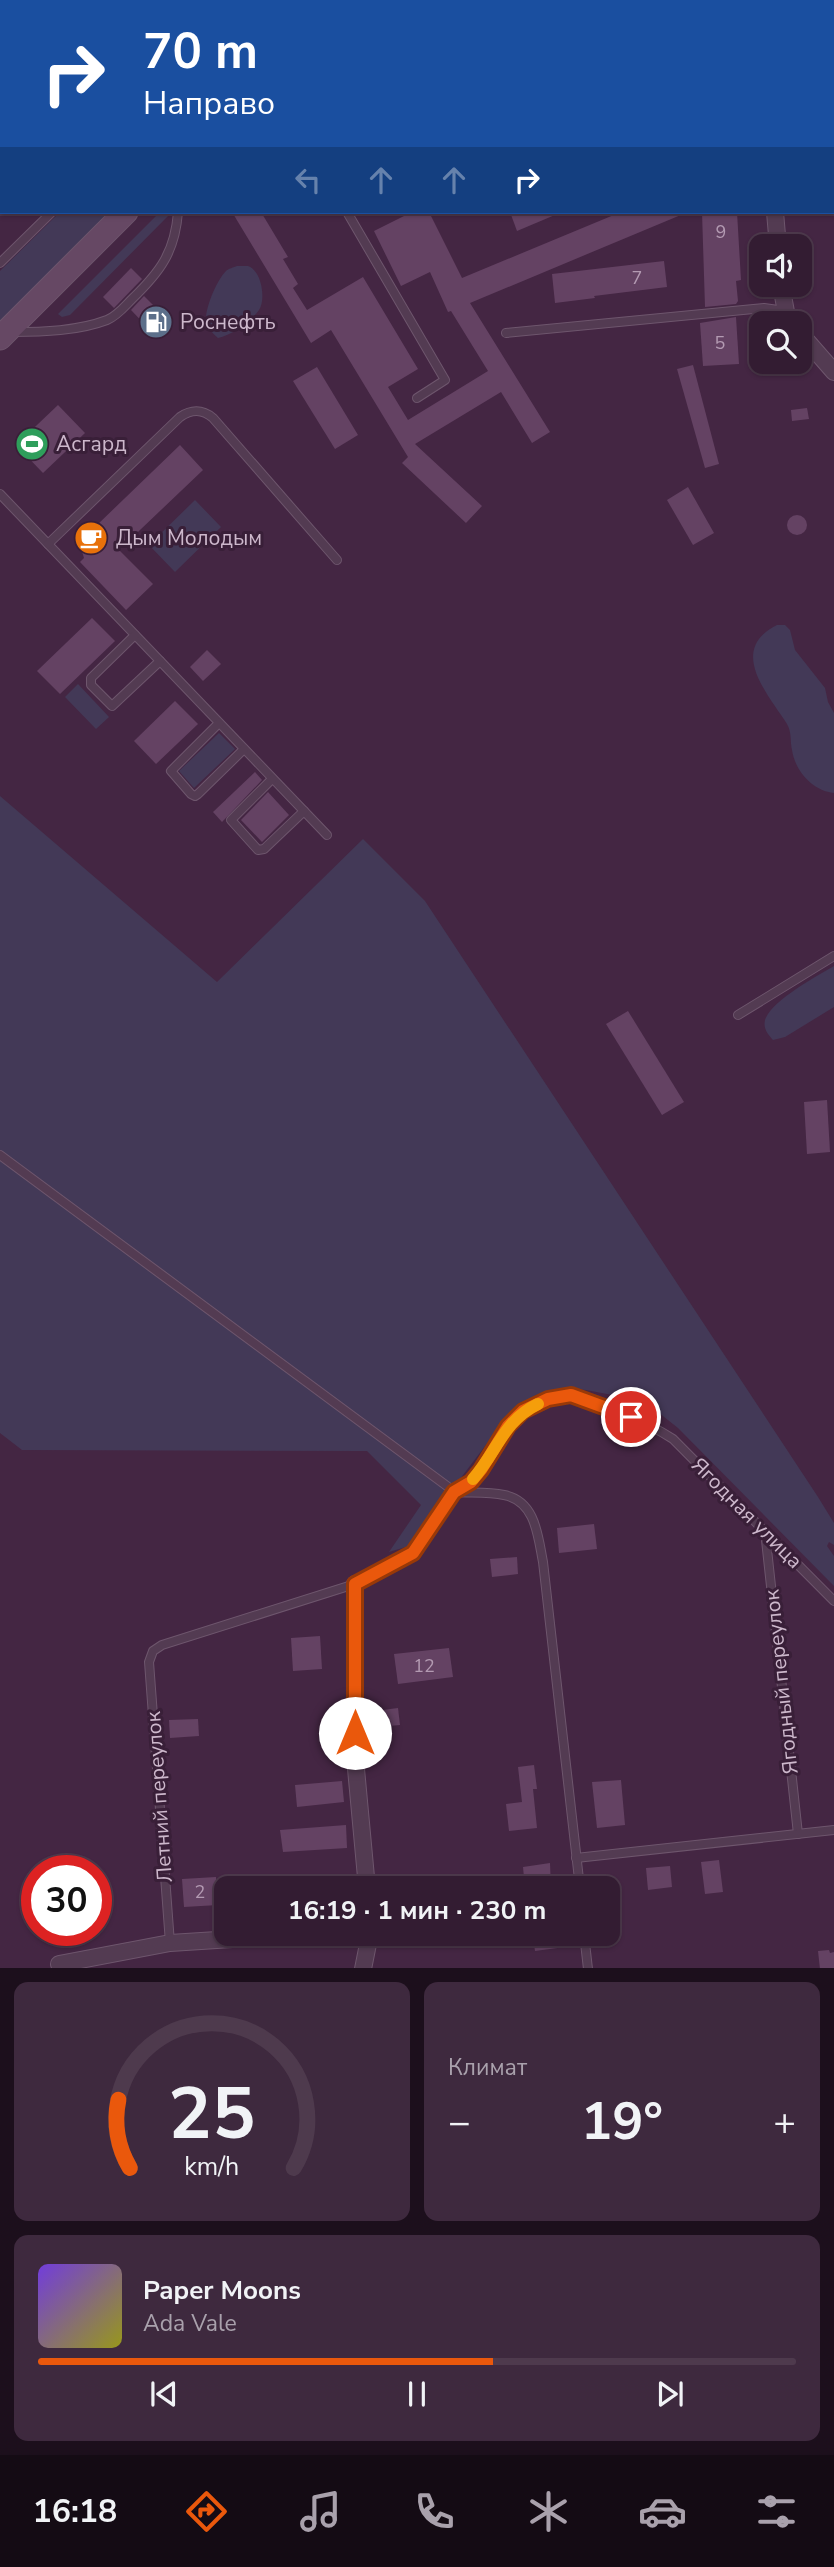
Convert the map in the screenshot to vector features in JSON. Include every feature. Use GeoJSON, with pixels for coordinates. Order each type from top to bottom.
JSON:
{"type":"FeatureCollection","features":[{"type":"Feature","properties":{"kind":"main road"},"geometry":{"type":"LineString","coordinates":[[3,335],[124,214]]}},
{"type":"Feature","properties":{"kind":"street"},"geometry":{"type":"LineString","coordinates":[[775,214],[777,234]]}},
{"type":"Feature","properties":{"kind":"street"},"geometry":{"type":"LineString","coordinates":[[812,347],[834,372]]}},
{"type":"Feature","properties":{"kind":"street"},"geometry":{"type":"LineString","coordinates":[[355,1584],[355,1758],[366,1876]]}},
{"type":"Feature","properties":{"kind":"street"},"geometry":{"type":"LineString","coordinates":[[59,1964],[170,1943],[214,1940]]}},
{"type":"Feature","properties":{"kind":"street"},"geometry":{"type":"LineString","coordinates":[[363,1968],[368,1946]]}},
{"type":"Feature","properties":{"kind":"lane"},"geometry":{"type":"LineString","coordinates":[[0,263],[50,214]]}},
{"type":"Feature","properties":{"kind":"lane"},"geometry":{"type":"LineString","coordinates":[[3,335],[88,326],[116,316],[160,270],[171,248],[178,214]]}},
{"type":"Feature","properties":{"kind":"lane"},"geometry":{"type":"LineString","coordinates":[[349,214],[445,380],[416,398]]}},
{"type":"Feature","properties":{"kind":"lane"},"geometry":{"type":"LineString","coordinates":[[506,333],[764,307],[773,311]]}},
{"type":"Feature","properties":{"kind":"lane"},"geometry":{"type":"LineString","coordinates":[[48,544],[180,417],[195,411],[213,418],[337,560]]}},
{"type":"Feature","properties":{"kind":"lane"},"geometry":{"type":"LineString","coordinates":[[0,494],[327,835]]}},
{"type":"Feature","properties":{"kind":"lane"},"geometry":{"type":"LineString","coordinates":[[135,635],[89,681],[110,704],[115,704],[160,661]]}},
{"type":"Feature","properties":{"kind":"lane"},"geometry":{"type":"LineString","coordinates":[[219,723],[171,771],[191,794],[198,794],[244,749]]}},
{"type":"Feature","properties":{"kind":"lane"},"geometry":{"type":"LineString","coordinates":[[272,779],[231,820],[258,850],[264,849],[304,811]]}},
{"type":"Feature","properties":{"kind":"lane"},"geometry":{"type":"LineString","coordinates":[[738,1015],[834,956]]}},
{"type":"Feature","properties":{"kind":"lane"},"geometry":{"type":"LineString","coordinates":[[0,1154],[454,1492],[505,1495],[517,1500],[528,1510],[535,1524],[543,1562],[578,1876]]}},
{"type":"Feature","properties":{"kind":"lane","name":"Ягодная улица"},"geometry":{"type":"LineString","coordinates":[[153,1651],[162,1645],[355,1584],[413,1553],[454,1492],[471,1482],[508,1426],[523,1411],[548,1399],[571,1395],[649,1424],[673,1439],[834,1601]]}},
{"type":"Feature","properties":{"kind":"lane","name":"Ягодный переулок"},"geometry":{"type":"LineString","coordinates":[[765,1531],[798,1834]]}},
{"type":"Feature","properties":{"kind":"lane","name":"Летний переулок"},"geometry":{"type":"LineString","coordinates":[[153,1651],[149,1662],[170,1943]]}},
{"type":"Feature","properties":{"kind":"lane"},"geometry":{"type":"LineString","coordinates":[[576,1858],[834,1830]]}},
{"type":"Feature","properties":{"kind":"lane"},"geometry":{"type":"LineString","coordinates":[[585,1946],[587,1968]]}},
{"type":"Feature","properties":{"kind":"shaded area"},"geometry":{"type":"Polygon","coordinates":[[[58,214],[111,214],[0,324],[0,271],[58,214]]]}},
{"type":"Feature","properties":{"kind":"shaded area"},"geometry":{"type":"Polygon","coordinates":[[[158,214],[170,214],[70,315],[62,317],[58,314],[158,214]]]}},
{"type":"Feature","properties":{"kind":"shaded area"},"geometry":{"type":"Polygon","coordinates":[[[237,266],[248,266],[257,274],[261,286],[261,305],[246,323],[218,338],[207,325],[208,307],[223,275],[237,266]]]}},
{"type":"Feature","properties":{"kind":"shaded area"},"geometry":{"type":"Polygon","coordinates":[[[195,500],[221,527],[175,572],[149,545],[195,500]]]}},
{"type":"Feature","properties":{"kind":"shaded area"},"geometry":{"type":"Polygon","coordinates":[[[777,625],[785,625],[790,630],[795,650],[825,688],[834,713],[834,793],[812,784],[801,772],[791,747],[789,727],[756,673],[753,659],[755,647],[762,635],[777,625]]]}},
{"type":"Feature","properties":{"kind":"shaded area"},"geometry":{"type":"Polygon","coordinates":[[[78,684],[109,717],[96,729],[65,697],[78,684]]]}},
{"type":"Feature","properties":{"kind":"shaded area"},"geometry":{"type":"Polygon","coordinates":[[[219,733],[235,749],[194,788],[179,771],[219,733]]]}},
{"type":"Feature","properties":{"kind":"shaded area"},"geometry":{"type":"Polygon","coordinates":[[[0,796],[217,982],[363,839],[425,901],[818,1497],[834,1523],[834,1545],[829,1542],[827,1546],[834,1556],[834,1586],[678,1428],[644,1401],[586,1390],[562,1388],[536,1395],[514,1408],[409,1546],[389,1552],[421,1505],[367,1451],[22,1450],[0,1433],[0,796]]]}},
{"type":"Feature","properties":{"kind":"shaded area"},"geometry":{"type":"Polygon","coordinates":[[[834,966],[834,1007],[785,1037],[773,1040],[765,1026],[769,1013],[795,990],[834,966]]]}},
{"type":"Feature","properties":{"kind":"building"},"geometry":{"type":"Polygon","coordinates":[[[233,214],[262,214],[288,257],[283,259],[298,284],[293,288],[307,310],[363,277],[418,369],[388,387],[408,420],[488,371],[451,311],[448,312],[430,272],[401,286],[374,231],[404,216],[403,214],[430,214],[462,278],[616,214],[683,214],[470,303],[550,432],[532,443],[501,392],[415,444],[482,506],[466,523],[402,463],[408,457],[331,330],[311,343],[233,214]]]}},
{"type":"Feature","properties":{"kind":"building"},"geometry":{"type":"Polygon","coordinates":[[[511,214],[557,214],[517,231],[511,214]]]}},
{"type":"Feature","properties":{"kind":"building"},"geometry":{"type":"Polygon","coordinates":[[[702,214],[737,214],[741,280],[736,281],[738,301],[736,304],[705,307],[702,214]]]}},
{"type":"Feature","properties":{"kind":"building"},"geometry":{"type":"Polygon","coordinates":[[[664,261],[667,287],[555,303],[552,274],[664,261]]]}},
{"type":"Feature","properties":{"kind":"building"},"geometry":{"type":"Polygon","coordinates":[[[131,268],[142,279],[114,308],[103,297],[131,268]]]}},
{"type":"Feature","properties":{"kind":"building"},"geometry":{"type":"Polygon","coordinates":[[[144,296],[168,320],[154,334],[131,310],[144,296]]]}},
{"type":"Feature","properties":{"kind":"building"},"geometry":{"type":"Polygon","coordinates":[[[736,317],[739,364],[703,366],[700,323],[736,317]]]}},
{"type":"Feature","properties":{"kind":"building"},"geometry":{"type":"Polygon","coordinates":[[[693,365],[719,464],[705,468],[677,369],[693,365]]]}},
{"type":"Feature","properties":{"kind":"building"},"geometry":{"type":"Polygon","coordinates":[[[317,367],[358,435],[335,449],[293,381],[317,367]]]}},
{"type":"Feature","properties":{"kind":"building"},"geometry":{"type":"Polygon","coordinates":[[[58,405],[85,433],[43,473],[16,445],[58,405]]]}},
{"type":"Feature","properties":{"kind":"building"},"geometry":{"type":"Polygon","coordinates":[[[807,408],[809,419],[792,421],[791,410],[807,408]]]}},
{"type":"Feature","properties":{"kind":"building"},"geometry":{"type":"Polygon","coordinates":[[[180,445],[203,470],[119,550],[153,584],[126,610],[80,562],[84,558],[80,545],[96,526],[180,445]]]}},
{"type":"Feature","properties":{"kind":"building"},"geometry":{"type":"Polygon","coordinates":[[[688,487],[714,533],[693,545],[667,500],[688,487]]]}},
{"type":"Feature","properties":{"kind":"building"},"geometry":{"type":"Polygon","coordinates":[[[797,515],[804,518],[807,525],[804,532],[797,535],[790,532],[787,525],[790,518],[797,515]]]}},
{"type":"Feature","properties":{"kind":"building"},"geometry":{"type":"Polygon","coordinates":[[[92,618],[115,641],[60,694],[37,671],[92,618]]]}},
{"type":"Feature","properties":{"kind":"building"},"geometry":{"type":"Polygon","coordinates":[[[207,650],[221,664],[203,681],[190,667],[207,650]]]}},
{"type":"Feature","properties":{"kind":"building"},"geometry":{"type":"Polygon","coordinates":[[[175,701],[198,724],[156,764],[134,741],[175,701]]]}},
{"type":"Feature","properties":{"kind":"building"},"geometry":{"type":"Polygon","coordinates":[[[255,772],[262,780],[222,822],[213,812],[255,772]]]}},
{"type":"Feature","properties":{"kind":"building"},"geometry":{"type":"Polygon","coordinates":[[[268,792],[289,815],[262,842],[241,820],[268,792]]]}},
{"type":"Feature","properties":{"kind":"building"},"geometry":{"type":"Polygon","coordinates":[[[628,1011],[684,1102],[662,1115],[606,1024],[628,1011]]]}},
{"type":"Feature","properties":{"kind":"building"},"geometry":{"type":"Polygon","coordinates":[[[827,1100],[830,1152],[807,1154],[804,1102],[827,1100]]]}},
{"type":"Feature","properties":{"kind":"building"},"geometry":{"type":"Polygon","coordinates":[[[594,1524],[597,1549],[559,1553],[557,1528],[594,1524]]]}},
{"type":"Feature","properties":{"kind":"building"},"geometry":{"type":"Polygon","coordinates":[[[517,1557],[518,1574],[492,1577],[490,1559],[517,1557]]]}},
{"type":"Feature","properties":{"kind":"building"},"geometry":{"type":"Polygon","coordinates":[[[320,1636],[322,1669],[293,1671],[291,1638],[320,1636]]]}},
{"type":"Feature","properties":{"kind":"building"},"geometry":{"type":"Polygon","coordinates":[[[449,1648],[453,1677],[398,1684],[394,1654],[449,1648]]]}},
{"type":"Feature","properties":{"kind":"building"},"geometry":{"type":"Polygon","coordinates":[[[398,1708],[400,1725],[377,1727],[375,1711],[398,1708]]]}},
{"type":"Feature","properties":{"kind":"building"},"geometry":{"type":"Polygon","coordinates":[[[198,1719],[199,1736],[170,1738],[169,1720],[198,1719]]]}},
{"type":"Feature","properties":{"kind":"building"},"geometry":{"type":"Polygon","coordinates":[[[534,1765],[537,1789],[533,1789],[537,1828],[509,1831],[506,1804],[522,1802],[518,1767],[534,1765]]]}},
{"type":"Feature","properties":{"kind":"building"},"geometry":{"type":"Polygon","coordinates":[[[621,1780],[625,1825],[597,1828],[592,1782],[621,1780]]]}},
{"type":"Feature","properties":{"kind":"building"},"geometry":{"type":"Polygon","coordinates":[[[342,1781],[344,1802],[297,1807],[295,1785],[342,1781]]]}},
{"type":"Feature","properties":{"kind":"building"},"geometry":{"type":"Polygon","coordinates":[[[346,1825],[347,1848],[283,1852],[280,1830],[346,1825]]]}},
{"type":"Feature","properties":{"kind":"building"},"geometry":{"type":"Polygon","coordinates":[[[719,1860],[723,1892],[705,1894],[701,1862],[719,1860]]]}},
{"type":"Feature","properties":{"kind":"building"},"geometry":{"type":"Polygon","coordinates":[[[550,1863],[551,1876],[524,1876],[523,1867],[550,1863]]]}},
{"type":"Feature","properties":{"kind":"building"},"geometry":{"type":"Polygon","coordinates":[[[670,1866],[672,1887],[648,1890],[646,1868],[670,1866]]]}},
{"type":"Feature","properties":{"kind":"building"},"geometry":{"type":"Polygon","coordinates":[[[214,1877],[214,1905],[184,1907],[182,1879],[214,1877]]]}},
{"type":"Feature","properties":{"kind":"building"},"geometry":{"type":"Polygon","coordinates":[[[534,1946],[565,1947],[535,1951],[534,1946]]]}},
{"type":"Feature","properties":{"kind":"building"},"geometry":{"type":"Polygon","coordinates":[[[818,1951],[834,1952],[834,1968],[820,1968],[818,1951]]]}},
{"type":"Feature","properties":{"kind":"slow traffic"},"geometry":{"type":"LineString","coordinates":[[473,1479],[508,1426],[523,1411],[538,1404]]}},
{"type":"Feature","properties":{"kind":"place","name":"Роснефть"},"geometry":{"type":"Point","coordinates":[156,322]}},
{"type":"Feature","properties":{"kind":"place","name":"Асгард"},"geometry":{"type":"Point","coordinates":[32,444]}},
{"type":"Feature","properties":{"kind":"place","name":"Дым Молодым"},"geometry":{"type":"Point","coordinates":[91,538]}},
{"type":"Feature","properties":{"kind":"route"},"geometry":{"type":"LineString","coordinates":[[355,1733],[355,1584],[413,1553],[454,1492],[471,1482],[508,1426],[523,1411],[548,1399],[571,1395],[631,1417]]}}]}
